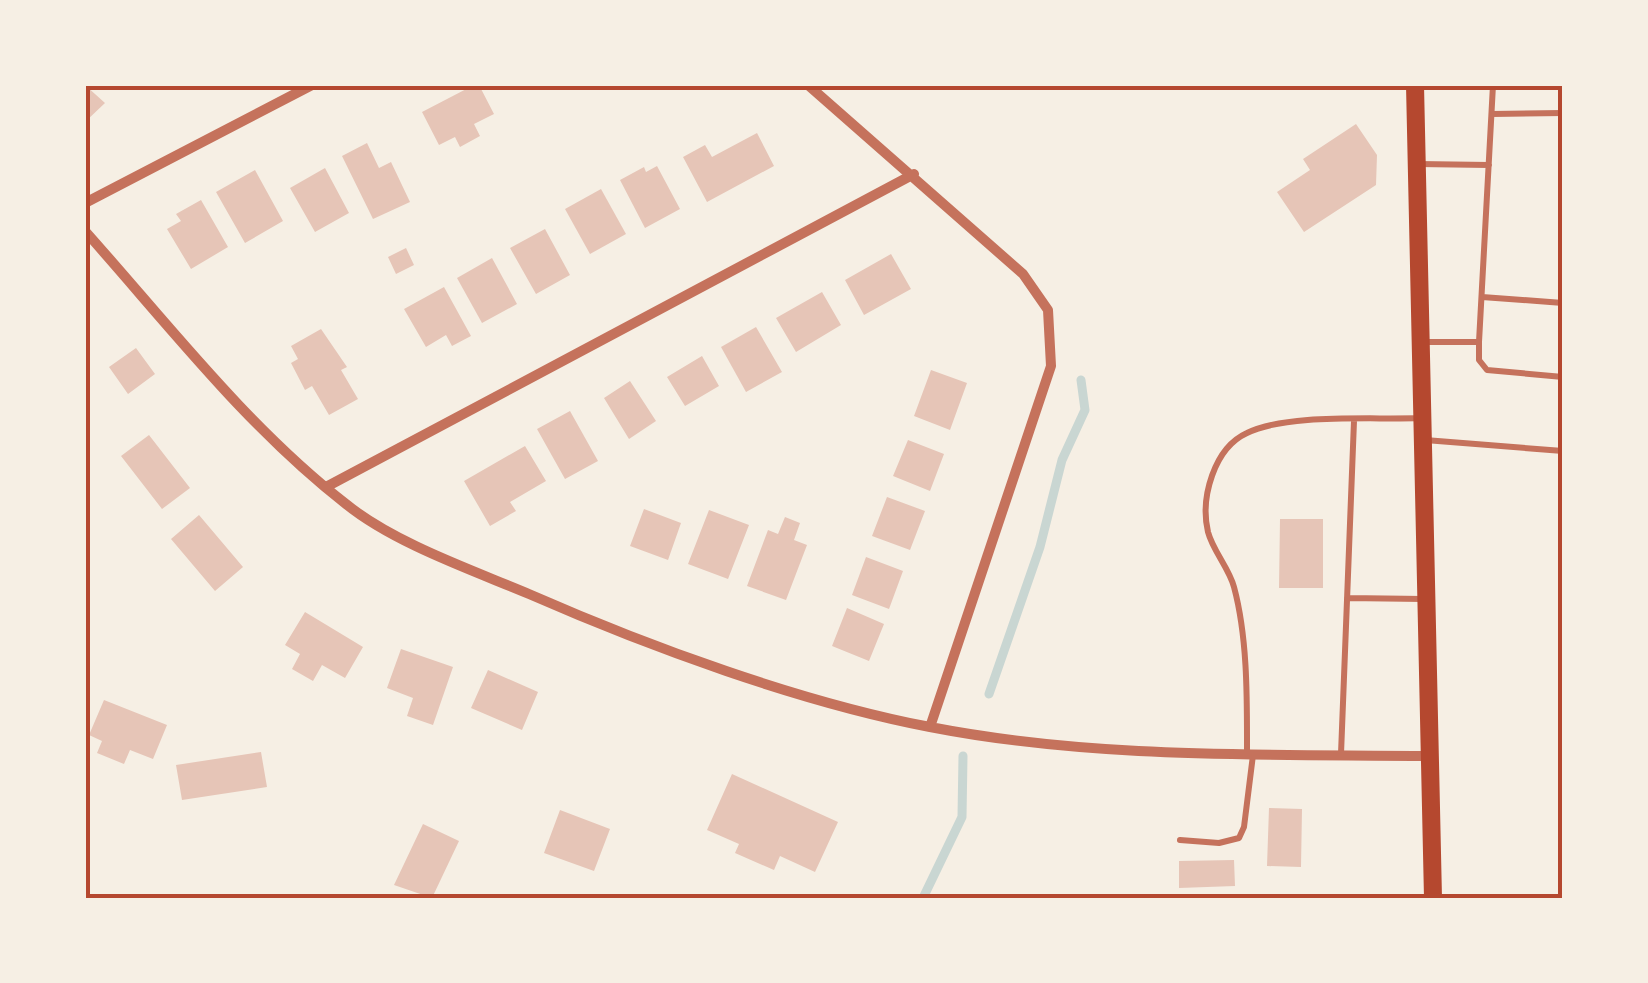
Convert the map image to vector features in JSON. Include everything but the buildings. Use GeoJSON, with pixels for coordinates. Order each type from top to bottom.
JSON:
{"type":"FeatureCollection","features":[{"type":"Feature","properties":{"kind":"main road"},"geometry":{"type":"LineString","coordinates":[[1415,85],[1433,898]]}},
{"type":"Feature","properties":{"kind":"street"},"geometry":{"type":"LineString","coordinates":[[85,203],[312,85]]}},
{"type":"Feature","properties":{"kind":"street"},"geometry":{"type":"LineString","coordinates":[[808,85],[996,247],[1048,310],[1051,366],[930,727]]}},
{"type":"Feature","properties":{"kind":"street"},"geometry":{"type":"LineString","coordinates":[[326,487],[914,174]]}},
{"type":"Feature","properties":{"kind":"street"},"geometry":{"type":"LineString","coordinates":[[85,231],[271,438],[326,487],[372,522],[602,626],[706,663],[930,727],[1141,751],[1428,756]]}},
{"type":"Feature","properties":{"kind":"lane"},"geometry":{"type":"LineString","coordinates":[[1493,85],[1479,360],[1487,370],[1563,377]]}},
{"type":"Feature","properties":{"kind":"lane"},"geometry":{"type":"LineString","coordinates":[[1492,114],[1563,113]]}},
{"type":"Feature","properties":{"kind":"lane"},"geometry":{"type":"LineString","coordinates":[[1416,164],[1489,165]]}},
{"type":"Feature","properties":{"kind":"lane"},"geometry":{"type":"LineString","coordinates":[[1482,297],[1563,303]]}},
{"type":"Feature","properties":{"kind":"lane"},"geometry":{"type":"LineString","coordinates":[[1419,342],[1479,342]]}},
{"type":"Feature","properties":{"kind":"lane"},"geometry":{"type":"LineString","coordinates":[[1180,840],[1219,843],[1239,838],[1250,754],[1234,586],[1208,531],[1207,487],[1230,443],[1250,431],[1288,423],[1420,418]]}},
{"type":"Feature","properties":{"kind":"lane"},"geometry":{"type":"LineString","coordinates":[[1341,754],[1354,420]]}},
{"type":"Feature","properties":{"kind":"lane"},"geometry":{"type":"LineString","coordinates":[[1421,440],[1563,451]]}},
{"type":"Feature","properties":{"kind":"lane"},"geometry":{"type":"LineString","coordinates":[[1347,598],[1424,600]]}},
{"type":"Feature","properties":{"kind":"waterway"},"geometry":{"type":"LineString","coordinates":[[989,694],[1040,547],[1062,460],[1085,410],[1081,380]]}},
{"type":"Feature","properties":{"kind":"waterway"},"geometry":{"type":"LineString","coordinates":[[923,898],[962,817],[963,756]]}}]}
